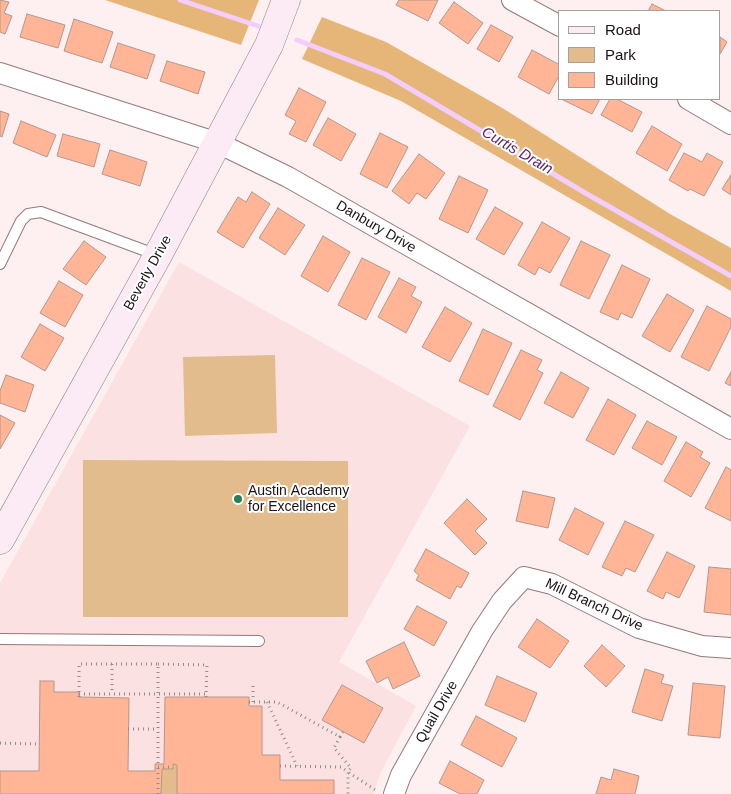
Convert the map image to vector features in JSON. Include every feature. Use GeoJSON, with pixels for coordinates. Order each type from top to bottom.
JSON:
{"type":"FeatureCollection","features":[{"type":"Feature","properties":{"kind":"street","name":"Beverly Drive"},"geometry":{"type":"LineString","coordinates":[[0,540],[158,256],[218,143],[268,45],[286,0]]}},
{"type":"Feature","properties":{"kind":"street"},"geometry":{"type":"LineString","coordinates":[[524,3],[558,25]]}},
{"type":"Feature","properties":{"kind":"street","name":"Danbury Drive"},"geometry":{"type":"LineString","coordinates":[[0,73],[218,143],[288,177],[731,429]]}},
{"type":"Feature","properties":{"kind":"street"},"geometry":{"type":"LineString","coordinates":[[690,100],[731,124]]}},
{"type":"Feature","properties":{"kind":"street","name":"Mill Branch Drive"},"geometry":{"type":"LineString","coordinates":[[482,631],[502,601],[524,577],[552,584],[639,628],[702,646],[731,648]]}},
{"type":"Feature","properties":{"kind":"street","name":"Quail Drive"},"geometry":{"type":"LineString","coordinates":[[385,792],[401,775],[482,631]]}},
{"type":"Feature","properties":{"kind":"lane"},"geometry":{"type":"LineString","coordinates":[[0,264],[21,221],[28,214],[42,212],[158,256]]}},
{"type":"Feature","properties":{"kind":"lane"},"geometry":{"type":"LineString","coordinates":[[0,639],[259,642]]}},
{"type":"Feature","properties":{"kind":"path"},"geometry":{"type":"LineString","coordinates":[[80,664],[158,664],[206,665],[206,696],[158,694],[80,695],[80,664]]}},
{"type":"Feature","properties":{"kind":"path"},"geometry":{"type":"LineString","coordinates":[[112,664],[112,694]]}},
{"type":"Feature","properties":{"kind":"path"},"geometry":{"type":"LineString","coordinates":[[158,664],[158,794]]}},
{"type":"Feature","properties":{"kind":"path"},"geometry":{"type":"LineString","coordinates":[[253,686],[251,702],[277,702],[340,737]]}},
{"type":"Feature","properties":{"kind":"path"},"geometry":{"type":"LineString","coordinates":[[267,702],[296,766]]}},
{"type":"Feature","properties":{"kind":"path"},"geometry":{"type":"LineString","coordinates":[[128,729],[158,729]]}},
{"type":"Feature","properties":{"kind":"path"},"geometry":{"type":"LineString","coordinates":[[343,732],[334,748],[351,768],[348,772],[348,794]]}},
{"type":"Feature","properties":{"kind":"path"},"geometry":{"type":"LineString","coordinates":[[0,743],[40,744]]}},
{"type":"Feature","properties":{"kind":"path"},"geometry":{"type":"LineString","coordinates":[[158,766],[169,766],[169,764]]}},
{"type":"Feature","properties":{"kind":"path"},"geometry":{"type":"LineString","coordinates":[[280,766],[338,766],[385,792]]}},
{"type":"Feature","properties":{"kind":"shaded area"},"geometry":{"type":"Polygon","coordinates":[[[105,0],[259,0],[241,45],[105,0]]]}},
{"type":"Feature","properties":{"kind":"shaded area"},"geometry":{"type":"Polygon","coordinates":[[[322,17],[386,42],[504,109],[670,214],[731,248],[731,291],[401,101],[302,59],[322,17]]]}},
{"type":"Feature","properties":{"kind":"shaded area","name":"Austin Academy for Excellence"},"geometry":{"type":"Polygon","coordinates":[[[179,262],[470,426],[339,662],[416,706],[381,772],[373,794],[0,794],[0,583],[179,262]]]}},
{"type":"Feature","properties":{"kind":"green space"},"geometry":{"type":"Polygon","coordinates":[[[275,355],[277,433],[185,436],[183,357],[275,355]]]}},
{"type":"Feature","properties":{"kind":"green space"},"geometry":{"type":"Polygon","coordinates":[[[83,460],[348,461],[348,617],[83,617],[83,460]]]}},
{"type":"Feature","properties":{"kind":"green space"},"geometry":{"type":"Polygon","coordinates":[[[173,764],[177,765],[177,794],[161,794],[162,769],[173,769],[173,764]]]}},
{"type":"Feature","properties":{"kind":"building"},"geometry":{"type":"Polygon","coordinates":[[[0,0],[9,2],[4,13],[12,16],[5,34],[0,32],[0,0]]]}},
{"type":"Feature","properties":{"kind":"building"},"geometry":{"type":"Polygon","coordinates":[[[399,0],[438,0],[428,21],[396,5],[399,0]]]}},
{"type":"Feature","properties":{"kind":"building"},"geometry":{"type":"Polygon","coordinates":[[[454,2],[483,23],[468,44],[439,23],[454,2]]]}},
{"type":"Feature","properties":{"kind":"building"},"geometry":{"type":"Polygon","coordinates":[[[652,4],[664,10],[649,10],[652,4]]]}},
{"type":"Feature","properties":{"kind":"building"},"geometry":{"type":"Polygon","coordinates":[[[27,14],[65,25],[58,48],[20,37],[27,14]]]}},
{"type":"Feature","properties":{"kind":"building"},"geometry":{"type":"Polygon","coordinates":[[[74,19],[113,32],[102,63],[64,51],[74,19]]]}},
{"type":"Feature","properties":{"kind":"building"},"geometry":{"type":"Polygon","coordinates":[[[491,25],[513,37],[499,62],[477,49],[491,25]]]}},
{"type":"Feature","properties":{"kind":"building"},"geometry":{"type":"Polygon","coordinates":[[[721,38],[727,42],[721,52],[721,38]]]}},
{"type":"Feature","properties":{"kind":"building"},"geometry":{"type":"Polygon","coordinates":[[[118,43],[155,55],[147,79],[110,67],[118,43]]]}},
{"type":"Feature","properties":{"kind":"building"},"geometry":{"type":"Polygon","coordinates":[[[532,50],[558,64],[558,78],[549,94],[518,77],[532,50]]]}},
{"type":"Feature","properties":{"kind":"building"},"geometry":{"type":"Polygon","coordinates":[[[167,61],[205,72],[198,94],[160,81],[167,61]]]}},
{"type":"Feature","properties":{"kind":"building"},"geometry":{"type":"Polygon","coordinates":[[[299,88],[326,102],[306,142],[289,134],[296,121],[285,115],[299,88]]]}},
{"type":"Feature","properties":{"kind":"building"},"geometry":{"type":"Polygon","coordinates":[[[563,100],[599,100],[592,114],[563,100]]]}},
{"type":"Feature","properties":{"kind":"building"},"geometry":{"type":"Polygon","coordinates":[[[609,100],[619,100],[642,112],[632,132],[601,115],[609,100]]]}},
{"type":"Feature","properties":{"kind":"building"},"geometry":{"type":"Polygon","coordinates":[[[0,111],[9,114],[2,137],[0,136],[0,111]]]}},
{"type":"Feature","properties":{"kind":"building"},"geometry":{"type":"Polygon","coordinates":[[[328,118],[356,134],[341,161],[313,145],[328,118]]]}},
{"type":"Feature","properties":{"kind":"building"},"geometry":{"type":"Polygon","coordinates":[[[21,121],[56,135],[47,157],[13,143],[21,121]]]}},
{"type":"Feature","properties":{"kind":"building"},"geometry":{"type":"Polygon","coordinates":[[[652,126],[682,144],[667,171],[636,153],[652,126]]]}},
{"type":"Feature","properties":{"kind":"building"},"geometry":{"type":"Polygon","coordinates":[[[380,133],[408,147],[387,188],[360,174],[380,133]]]}},
{"type":"Feature","properties":{"kind":"building"},"geometry":{"type":"Polygon","coordinates":[[[63,134],[100,144],[94,167],[57,156],[63,134]]]}},
{"type":"Feature","properties":{"kind":"building"},"geometry":{"type":"Polygon","coordinates":[[[110,150],[147,162],[140,186],[102,174],[110,150]]]}},
{"type":"Feature","properties":{"kind":"building"},"geometry":{"type":"Polygon","coordinates":[[[684,153],[702,162],[707,153],[723,162],[704,196],[690,189],[688,191],[669,180],[684,153]]]}},
{"type":"Feature","properties":{"kind":"building"},"geometry":{"type":"Polygon","coordinates":[[[419,154],[445,173],[426,199],[417,193],[409,204],[392,191],[419,154]]]}},
{"type":"Feature","properties":{"kind":"building"},"geometry":{"type":"Polygon","coordinates":[[[731,175],[731,195],[722,189],[731,175]]]}},
{"type":"Feature","properties":{"kind":"building"},"geometry":{"type":"Polygon","coordinates":[[[459,176],[488,190],[468,233],[439,219],[459,176]]]}},
{"type":"Feature","properties":{"kind":"building"},"geometry":{"type":"Polygon","coordinates":[[[252,192],[270,204],[243,248],[217,232],[238,197],[246,202],[252,192]]]}},
{"type":"Feature","properties":{"kind":"building"},"geometry":{"type":"Polygon","coordinates":[[[495,207],[523,223],[504,255],[476,239],[495,207]]]}},
{"type":"Feature","properties":{"kind":"building"},"geometry":{"type":"Polygon","coordinates":[[[278,208],[305,225],[285,255],[259,238],[278,208]]]}},
{"type":"Feature","properties":{"kind":"building"},"geometry":{"type":"Polygon","coordinates":[[[542,222],[570,238],[550,273],[539,267],[535,275],[518,265],[542,222]]]}},
{"type":"Feature","properties":{"kind":"building"},"geometry":{"type":"Polygon","coordinates":[[[323,236],[350,252],[328,292],[301,276],[323,236]]]}},
{"type":"Feature","properties":{"kind":"building"},"geometry":{"type":"Polygon","coordinates":[[[84,241],[106,257],[86,285],[63,269],[84,241]]]}},
{"type":"Feature","properties":{"kind":"building"},"geometry":{"type":"Polygon","coordinates":[[[581,241],[610,255],[589,299],[560,285],[581,241]]]}},
{"type":"Feature","properties":{"kind":"building"},"geometry":{"type":"Polygon","coordinates":[[[362,258],[390,272],[366,320],[338,305],[362,258]]]}},
{"type":"Feature","properties":{"kind":"building"},"geometry":{"type":"Polygon","coordinates":[[[622,265],[650,279],[632,318],[621,313],[618,320],[600,312],[622,265]]]}},
{"type":"Feature","properties":{"kind":"building"},"geometry":{"type":"Polygon","coordinates":[[[399,278],[416,287],[411,296],[422,302],[406,333],[378,317],[399,278]]]}},
{"type":"Feature","properties":{"kind":"building"},"geometry":{"type":"Polygon","coordinates":[[[59,281],[83,295],[65,327],[40,313],[59,281]]]}},
{"type":"Feature","properties":{"kind":"building"},"geometry":{"type":"Polygon","coordinates":[[[667,294],[694,310],[670,352],[642,336],[667,294]]]}},
{"type":"Feature","properties":{"kind":"building"},"geometry":{"type":"Polygon","coordinates":[[[707,306],[731,319],[731,327],[709,371],[681,357],[707,306]]]}},
{"type":"Feature","properties":{"kind":"building"},"geometry":{"type":"Polygon","coordinates":[[[445,307],[472,323],[450,362],[422,347],[445,307]]]}},
{"type":"Feature","properties":{"kind":"building"},"geometry":{"type":"Polygon","coordinates":[[[40,324],[64,338],[45,371],[21,357],[40,324]]]}},
{"type":"Feature","properties":{"kind":"building"},"geometry":{"type":"Polygon","coordinates":[[[483,329],[512,343],[488,395],[459,381],[483,329]]]}},
{"type":"Feature","properties":{"kind":"building"},"geometry":{"type":"Polygon","coordinates":[[[521,350],[542,360],[537,370],[543,373],[520,420],[493,406],[521,350]]]}},
{"type":"Feature","properties":{"kind":"building"},"geometry":{"type":"Polygon","coordinates":[[[561,372],[589,388],[573,418],[544,403],[561,372]]]}},
{"type":"Feature","properties":{"kind":"building"},"geometry":{"type":"Polygon","coordinates":[[[731,372],[731,386],[725,383],[731,372]]]}},
{"type":"Feature","properties":{"kind":"building"},"geometry":{"type":"Polygon","coordinates":[[[6,375],[34,385],[25,412],[0,403],[0,391],[6,375]]]}},
{"type":"Feature","properties":{"kind":"building"},"geometry":{"type":"Polygon","coordinates":[[[608,399],[636,415],[614,455],[586,440],[608,399]]]}},
{"type":"Feature","properties":{"kind":"building"},"geometry":{"type":"Polygon","coordinates":[[[0,415],[15,423],[0,449],[0,415]]]}},
{"type":"Feature","properties":{"kind":"building"},"geometry":{"type":"Polygon","coordinates":[[[647,421],[677,437],[662,465],[632,448],[647,421]]]}},
{"type":"Feature","properties":{"kind":"building"},"geometry":{"type":"Polygon","coordinates":[[[686,442],[703,452],[700,457],[710,463],[691,497],[664,481],[686,442]]]}},
{"type":"Feature","properties":{"kind":"building"},"geometry":{"type":"Polygon","coordinates":[[[726,467],[731,470],[731,521],[705,508],[726,467]]]}},
{"type":"Feature","properties":{"kind":"building"},"geometry":{"type":"Polygon","coordinates":[[[523,491],[555,498],[548,528],[516,521],[523,491]]]}},
{"type":"Feature","properties":{"kind":"building"},"geometry":{"type":"Polygon","coordinates":[[[467,499],[487,519],[475,531],[487,543],[475,555],[444,523],[467,499]]]}},
{"type":"Feature","properties":{"kind":"building"},"geometry":{"type":"Polygon","coordinates":[[[575,508],[604,523],[588,555],[559,540],[575,508]]]}},
{"type":"Feature","properties":{"kind":"building"},"geometry":{"type":"Polygon","coordinates":[[[625,521],[654,535],[635,572],[626,568],[622,576],[602,567],[625,521]]]}},
{"type":"Feature","properties":{"kind":"building"},"geometry":{"type":"Polygon","coordinates":[[[426,549],[469,573],[461,588],[457,586],[450,599],[416,580],[419,575],[414,571],[426,549]]]}},
{"type":"Feature","properties":{"kind":"building"},"geometry":{"type":"Polygon","coordinates":[[[667,552],[695,566],[679,598],[666,592],[663,599],[647,591],[667,552]]]}},
{"type":"Feature","properties":{"kind":"building"},"geometry":{"type":"Polygon","coordinates":[[[709,567],[731,569],[731,615],[704,612],[709,567]]]}},
{"type":"Feature","properties":{"kind":"building"},"geometry":{"type":"Polygon","coordinates":[[[417,606],[447,622],[434,646],[404,629],[417,606]]]}},
{"type":"Feature","properties":{"kind":"building"},"geometry":{"type":"Polygon","coordinates":[[[537,619],[569,641],[550,668],[518,647],[537,619]]]}},
{"type":"Feature","properties":{"kind":"building"},"geometry":{"type":"Polygon","coordinates":[[[404,642],[420,676],[393,689],[388,677],[377,683],[366,661],[404,642]]]}},
{"type":"Feature","properties":{"kind":"building"},"geometry":{"type":"Polygon","coordinates":[[[602,645],[625,666],[606,687],[584,666],[602,645]]]}},
{"type":"Feature","properties":{"kind":"building"},"geometry":{"type":"Polygon","coordinates":[[[645,669],[664,675],[661,683],[673,686],[662,721],[632,712],[645,669]]]}},
{"type":"Feature","properties":{"kind":"building"},"geometry":{"type":"Polygon","coordinates":[[[497,676],[537,693],[525,722],[485,705],[497,676]]]}},
{"type":"Feature","properties":{"kind":"building"},"geometry":{"type":"Polygon","coordinates":[[[40,681],[54,681],[54,692],[79,692],[79,697],[129,698],[128,771],[155,771],[155,764],[164,764],[165,697],[249,697],[249,706],[262,706],[262,755],[280,755],[280,780],[334,780],[334,794],[177,794],[177,765],[173,764],[173,769],[162,769],[161,794],[0,794],[0,771],[39,771],[40,681]]]}},
{"type":"Feature","properties":{"kind":"building"},"geometry":{"type":"Polygon","coordinates":[[[693,683],[725,686],[720,738],[688,735],[693,683]]]}},
{"type":"Feature","properties":{"kind":"building"},"geometry":{"type":"Polygon","coordinates":[[[342,685],[383,708],[364,743],[322,720],[342,685]]]}},
{"type":"Feature","properties":{"kind":"building"},"geometry":{"type":"Polygon","coordinates":[[[476,716],[517,738],[502,767],[461,745],[476,716]]]}},
{"type":"Feature","properties":{"kind":"building"},"geometry":{"type":"Polygon","coordinates":[[[450,761],[484,780],[477,794],[460,794],[439,783],[450,761]]]}},
{"type":"Feature","properties":{"kind":"building"},"geometry":{"type":"Polygon","coordinates":[[[614,769],[639,776],[635,794],[596,794],[601,777],[611,780],[614,769]]]}},
{"type":"Feature","properties":{"kind":"waterway","name":"Curtis Drain"},"geometry":{"type":"LineString","coordinates":[[180,0],[258,26]]}},
{"type":"Feature","properties":{"kind":"waterway","name":"Curtis Drain"},"geometry":{"type":"LineString","coordinates":[[297,40],[385,74],[587,194],[731,276]]}},
{"type":"Feature","properties":{"kind":"place","name":"Austin Academy for Excellence"},"geometry":{"type":"Point","coordinates":[238,499]}}]}
